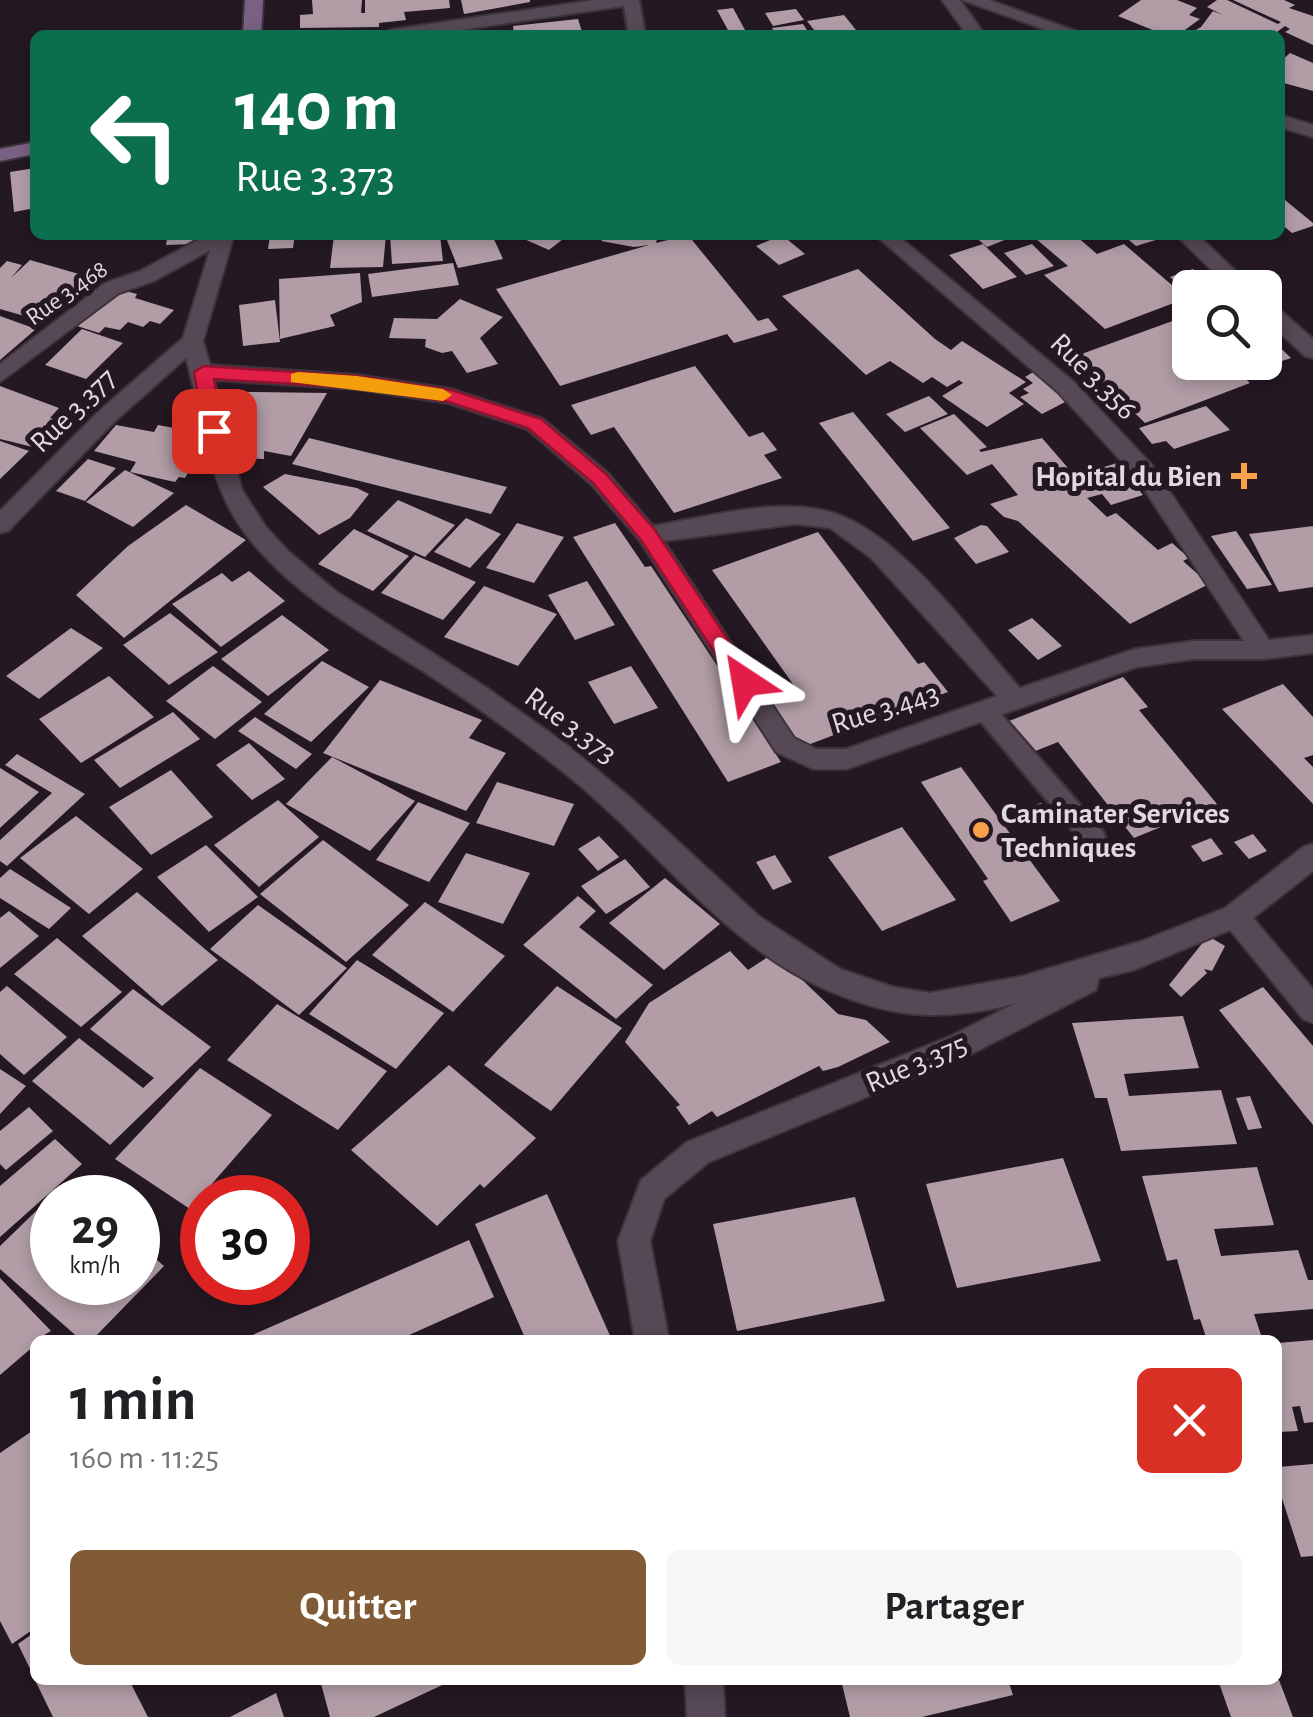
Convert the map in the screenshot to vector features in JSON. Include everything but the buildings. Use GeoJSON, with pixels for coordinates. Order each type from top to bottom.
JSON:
{"type":"FeatureCollection","features":[{"type":"Feature","properties":{"kind":"main road"},"geometry":{"type":"LineString","coordinates":[[252,30],[254,0]]}},
{"type":"Feature","properties":{"kind":"main road"},"geometry":{"type":"LineString","coordinates":[[0,154],[30,149]]}},
{"type":"Feature","properties":{"kind":"street"},"geometry":{"type":"LineString","coordinates":[[424,30],[630,0]]}},
{"type":"Feature","properties":{"kind":"street"},"geometry":{"type":"LineString","coordinates":[[951,0],[972,30]]}},
{"type":"Feature","properties":{"kind":"street"},"geometry":{"type":"LineString","coordinates":[[971,0],[1063,30]]}},
{"type":"Feature","properties":{"kind":"street"},"geometry":{"type":"LineString","coordinates":[[1285,123],[1313,132]]}},
{"type":"Feature","properties":{"kind":"street","name":"Rue 3.468"},"geometry":{"type":"LineString","coordinates":[[0,375],[112,288],[147,276],[214,240]]}},
{"type":"Feature","properties":{"kind":"street"},"geometry":{"type":"LineString","coordinates":[[192,340],[205,308],[222,240]]}},
{"type":"Feature","properties":{"kind":"street","name":"Rue 3.356"},"geometry":{"type":"LineString","coordinates":[[891,240],[1066,387],[1144,471],[1263,650]]}},
{"type":"Feature","properties":{"kind":"street"},"geometry":{"type":"LineString","coordinates":[[1191,240],[1224,270]]}},
{"type":"Feature","properties":{"kind":"street"},"geometry":{"type":"LineString","coordinates":[[1282,323],[1313,351]]}},
{"type":"Feature","properties":{"kind":"street","name":"Rue 3.373"},"geometry":{"type":"LineString","coordinates":[[192,340],[204,372],[214,431],[238,506],[275,551],[318,591],[475,693],[596,783],[722,905],[809,967],[910,1004],[970,1001],[1141,952]]}},
{"type":"Feature","properties":{"kind":"street","name":"Rue 3.377"},"geometry":{"type":"LineString","coordinates":[[0,525],[106,417],[192,340]]}},
{"type":"Feature","properties":{"kind":"street","name":"Rue 3.443"},"geometry":{"type":"LineString","coordinates":[[204,372],[357,382],[432,393],[535,424],[600,479],[648,535],[785,745],[813,759],[846,759],[1136,658],[1194,650],[1263,650]]}},
{"type":"Feature","properties":{"kind":"street"},"geometry":{"type":"LineString","coordinates":[[648,535],[804,516],[837,522],[872,544],[1014,699]]}},
{"type":"Feature","properties":{"kind":"street"},"geometry":{"type":"LineString","coordinates":[[1263,650],[1313,644]]}},
{"type":"Feature","properties":{"kind":"street","name":"Rue 3.375"},"geometry":{"type":"LineString","coordinates":[[651,1335],[634,1241],[652,1190],[698,1152],[962,1045],[1141,952],[1235,916],[1313,855]]}},
{"type":"Feature","properties":{"kind":"street"},"geometry":{"type":"LineString","coordinates":[[1235,916],[1313,1010]]}},
{"type":"Feature","properties":{"kind":"street"},"geometry":{"type":"LineString","coordinates":[[704,1685],[706,1717]]}},
{"type":"Feature","properties":{"kind":"lane"},"geometry":{"type":"LineString","coordinates":[[630,0],[636,30]]}},
{"type":"Feature","properties":{"kind":"lane"},"geometry":{"type":"LineString","coordinates":[[984,710],[1093,837]]}},
{"type":"Feature","properties":{"kind":"slow traffic"},"geometry":{"type":"LineString","coordinates":[[298,378],[443,395]]}},
{"type":"Feature","properties":{"kind":"place","name":"Hopital du Bien"},"geometry":{"type":"Point","coordinates":[1244,476]}},
{"type":"Feature","properties":{"kind":"place","name":"Caminater Services Techniques"},"geometry":{"type":"Point","coordinates":[981,830]}},
{"type":"Feature","properties":{"kind":"route"},"geometry":{"type":"LineString","coordinates":[[214,431],[204,372],[357,382],[451,396],[535,424],[600,479],[648,535],[745,682]]}}]}
